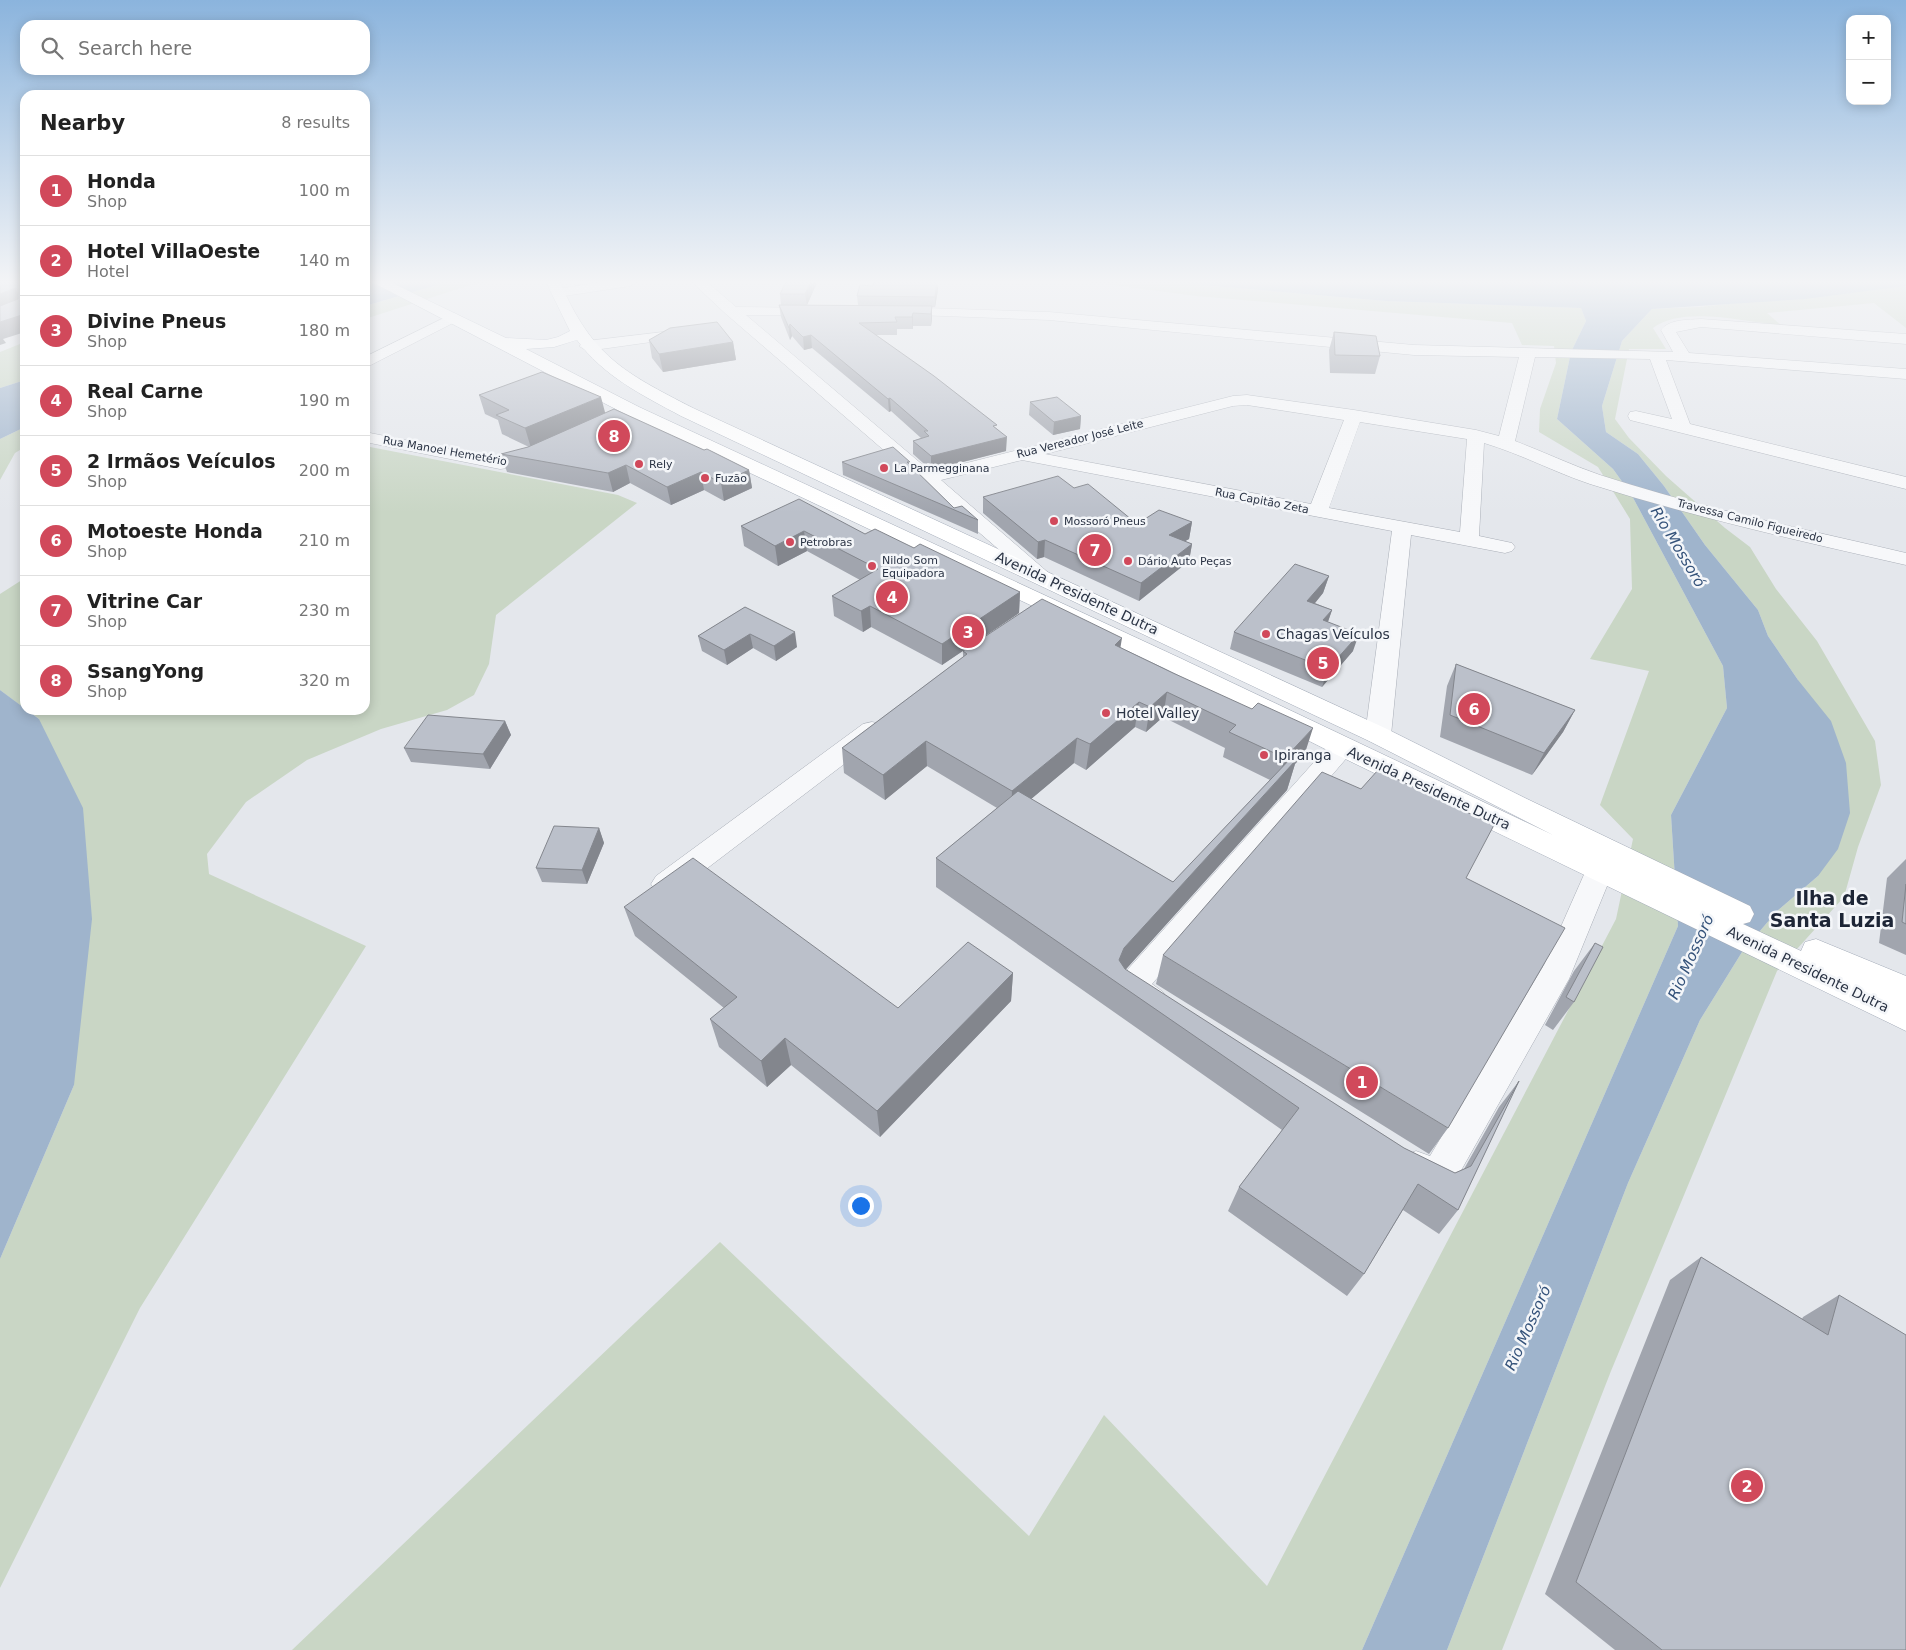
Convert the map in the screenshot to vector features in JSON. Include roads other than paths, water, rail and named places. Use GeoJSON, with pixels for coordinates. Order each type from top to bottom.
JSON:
{"type":"FeatureCollection","features":[{"type":"Feature","properties":{"kind":"main road","name":"Avenida Presidente Dutra"},"geometry":{"type":"LineString","coordinates":[[529,359],[625,415],[659,424],[1172,663],[1342,747],[1834,970],[1906,1017]]}},
{"type":"Feature","properties":{"kind":"main road","name":"Avenida Presidente Dutra"},"geometry":{"type":"LineString","coordinates":[[602,359],[617,374],[687,412],[1040,575],[1378,735],[1614,869]]}},
{"type":"Feature","properties":{"kind":"main road"},"geometry":{"type":"LineString","coordinates":[[659,424],[687,412]]}},
{"type":"Feature","properties":{"kind":"main road"},"geometry":{"type":"LineString","coordinates":[[1172,663],[1194,647]]}},
{"type":"Feature","properties":{"kind":"main road","name":"Avenida Presidente Dutra"},"geometry":{"type":"LineString","coordinates":[[1834,970],[1906,990]]}},
{"type":"Feature","properties":{"kind":"street"},"geometry":{"type":"LineString","coordinates":[[787,359],[1040,575]]}},
{"type":"Feature","properties":{"kind":"street"},"geometry":{"type":"LineString","coordinates":[[1506,443],[1533,359]]}},
{"type":"Feature","properties":{"kind":"street"},"geometry":{"type":"LineString","coordinates":[[1658,359],[1683,427]]}},
{"type":"Feature","properties":{"kind":"street"},"geometry":{"type":"LineString","coordinates":[[1720,359],[1906,374]]}},
{"type":"Feature","properties":{"kind":"street","name":"Rua Vereador José Leite"},"geometry":{"type":"LineString","coordinates":[[926,478],[1233,400],[1264,401],[1476,435]]}},
{"type":"Feature","properties":{"kind":"street"},"geometry":{"type":"LineString","coordinates":[[1318,511],[1354,415]]}},
{"type":"Feature","properties":{"kind":"street"},"geometry":{"type":"LineString","coordinates":[[1636,416],[1906,483]]}},
{"type":"Feature","properties":{"kind":"street"},"geometry":{"type":"LineString","coordinates":[[1469,540],[1476,435]]}},
{"type":"Feature","properties":{"kind":"street","name":"Travessa Camilo Figueiredo"},"geometry":{"type":"LineString","coordinates":[[1476,435],[1506,443],[1595,479],[1722,515],[1906,559]]}},
{"type":"Feature","properties":{"kind":"street","name":"Rua Manoel Hemetério"},"geometry":{"type":"LineString","coordinates":[[370,438],[500,464],[519,462],[553,447]]}},
{"type":"Feature","properties":{"kind":"street","name":"Rua Capitão Zeta"},"geometry":{"type":"LineString","coordinates":[[1019,454],[1505,547]]}},
{"type":"Feature","properties":{"kind":"street"},"geometry":{"type":"LineString","coordinates":[[1378,735],[1402,527]]}},
{"type":"Feature","properties":{"kind":"street"},"geometry":{"type":"LineString","coordinates":[[1024,622],[1049,605]]}},
{"type":"Feature","properties":{"kind":"street"},"geometry":{"type":"LineString","coordinates":[[655,892],[894,713]]}},
{"type":"Feature","properties":{"kind":"street"},"geometry":{"type":"LineString","coordinates":[[1174,1015],[1131,987],[1342,747]]}},
{"type":"Feature","properties":{"kind":"street"},"geometry":{"type":"LineString","coordinates":[[1393,1155],[1437,1178],[1558,970],[1614,869]]}},
{"type":"Feature","properties":{"kind":"water","name":"Rio Mossoró"},"geometry":{"type":"Polygon","coordinates":[[[1570,359],[1616,359],[1602,406],[1606,432],[1638,454],[1664,486],[1705,545],[1758,610],[1768,636],[1798,680],[1831,721],[1846,763],[1850,813],[1838,849],[1818,876],[1777,911],[1742,952],[1700,1020],[1628,1183],[1447,1650],[1362,1650],[1678,926],[1671,815],[1727,708],[1723,666],[1631,494],[1613,469],[1557,419],[1570,359]]]}},
{"type":"Feature","properties":{"kind":"water"},"geometry":{"type":"Polygon","coordinates":[[[20,382],[20,429],[0,439],[0,388],[20,382]]]}},
{"type":"Feature","properties":{"kind":"water"},"geometry":{"type":"Polygon","coordinates":[[[0,690],[20,705],[20,715],[34,715],[39,719],[83,808],[92,919],[74,1085],[0,1259],[0,690]]]}},
{"type":"Feature","properties":{"kind":"place","name":"SsangYong"},"geometry":{"type":"Point","coordinates":[614,436]}},
{"type":"Feature","properties":{"kind":"place","name":"Rely"},"geometry":{"type":"Point","coordinates":[639,464]}},
{"type":"Feature","properties":{"kind":"place","name":"La Parmegginana"},"geometry":{"type":"Point","coordinates":[884,468]}},
{"type":"Feature","properties":{"kind":"place","name":"Fuzão"},"geometry":{"type":"Point","coordinates":[705,478]}},
{"type":"Feature","properties":{"kind":"place","name":"Mossoró Pneus"},"geometry":{"type":"Point","coordinates":[1054,521]}},
{"type":"Feature","properties":{"kind":"place","name":"Petrobras"},"geometry":{"type":"Point","coordinates":[790,542]}},
{"type":"Feature","properties":{"kind":"place","name":"Vitrine Car"},"geometry":{"type":"Point","coordinates":[1095,550]}},
{"type":"Feature","properties":{"kind":"place","name":"Dário Auto Peças"},"geometry":{"type":"Point","coordinates":[1128,561]}},
{"type":"Feature","properties":{"kind":"place","name":"Nildo Som Equipadora"},"geometry":{"type":"Point","coordinates":[872,566]}},
{"type":"Feature","properties":{"kind":"place","name":"Real Carne"},"geometry":{"type":"Point","coordinates":[892,597]}},
{"type":"Feature","properties":{"kind":"place","name":"Divine Pneus"},"geometry":{"type":"Point","coordinates":[968,632]}},
{"type":"Feature","properties":{"kind":"place","name":"Chagas Veículos"},"geometry":{"type":"Point","coordinates":[1266,634]}},
{"type":"Feature","properties":{"kind":"place","name":"2 Irmãos Veículos"},"geometry":{"type":"Point","coordinates":[1323,663]}},
{"type":"Feature","properties":{"kind":"place","name":"Motoeste Honda"},"geometry":{"type":"Point","coordinates":[1474,709]}},
{"type":"Feature","properties":{"kind":"place","name":"Hotel Valley"},"geometry":{"type":"Point","coordinates":[1106,713]}},
{"type":"Feature","properties":{"kind":"place","name":"Ipiranga"},"geometry":{"type":"Point","coordinates":[1264,755]}},
{"type":"Feature","properties":{"kind":"place","name":"Honda"},"geometry":{"type":"Point","coordinates":[1362,1082]}},
{"type":"Feature","properties":{"kind":"place","name":"Hotel VillaOeste"},"geometry":{"type":"Point","coordinates":[1747,1486]}},
{"type":"Feature","properties":{"kind":"district","name":"Ilha de Santa Luzia"},"geometry":{"type":"Point","coordinates":[1832,909]}}]}
